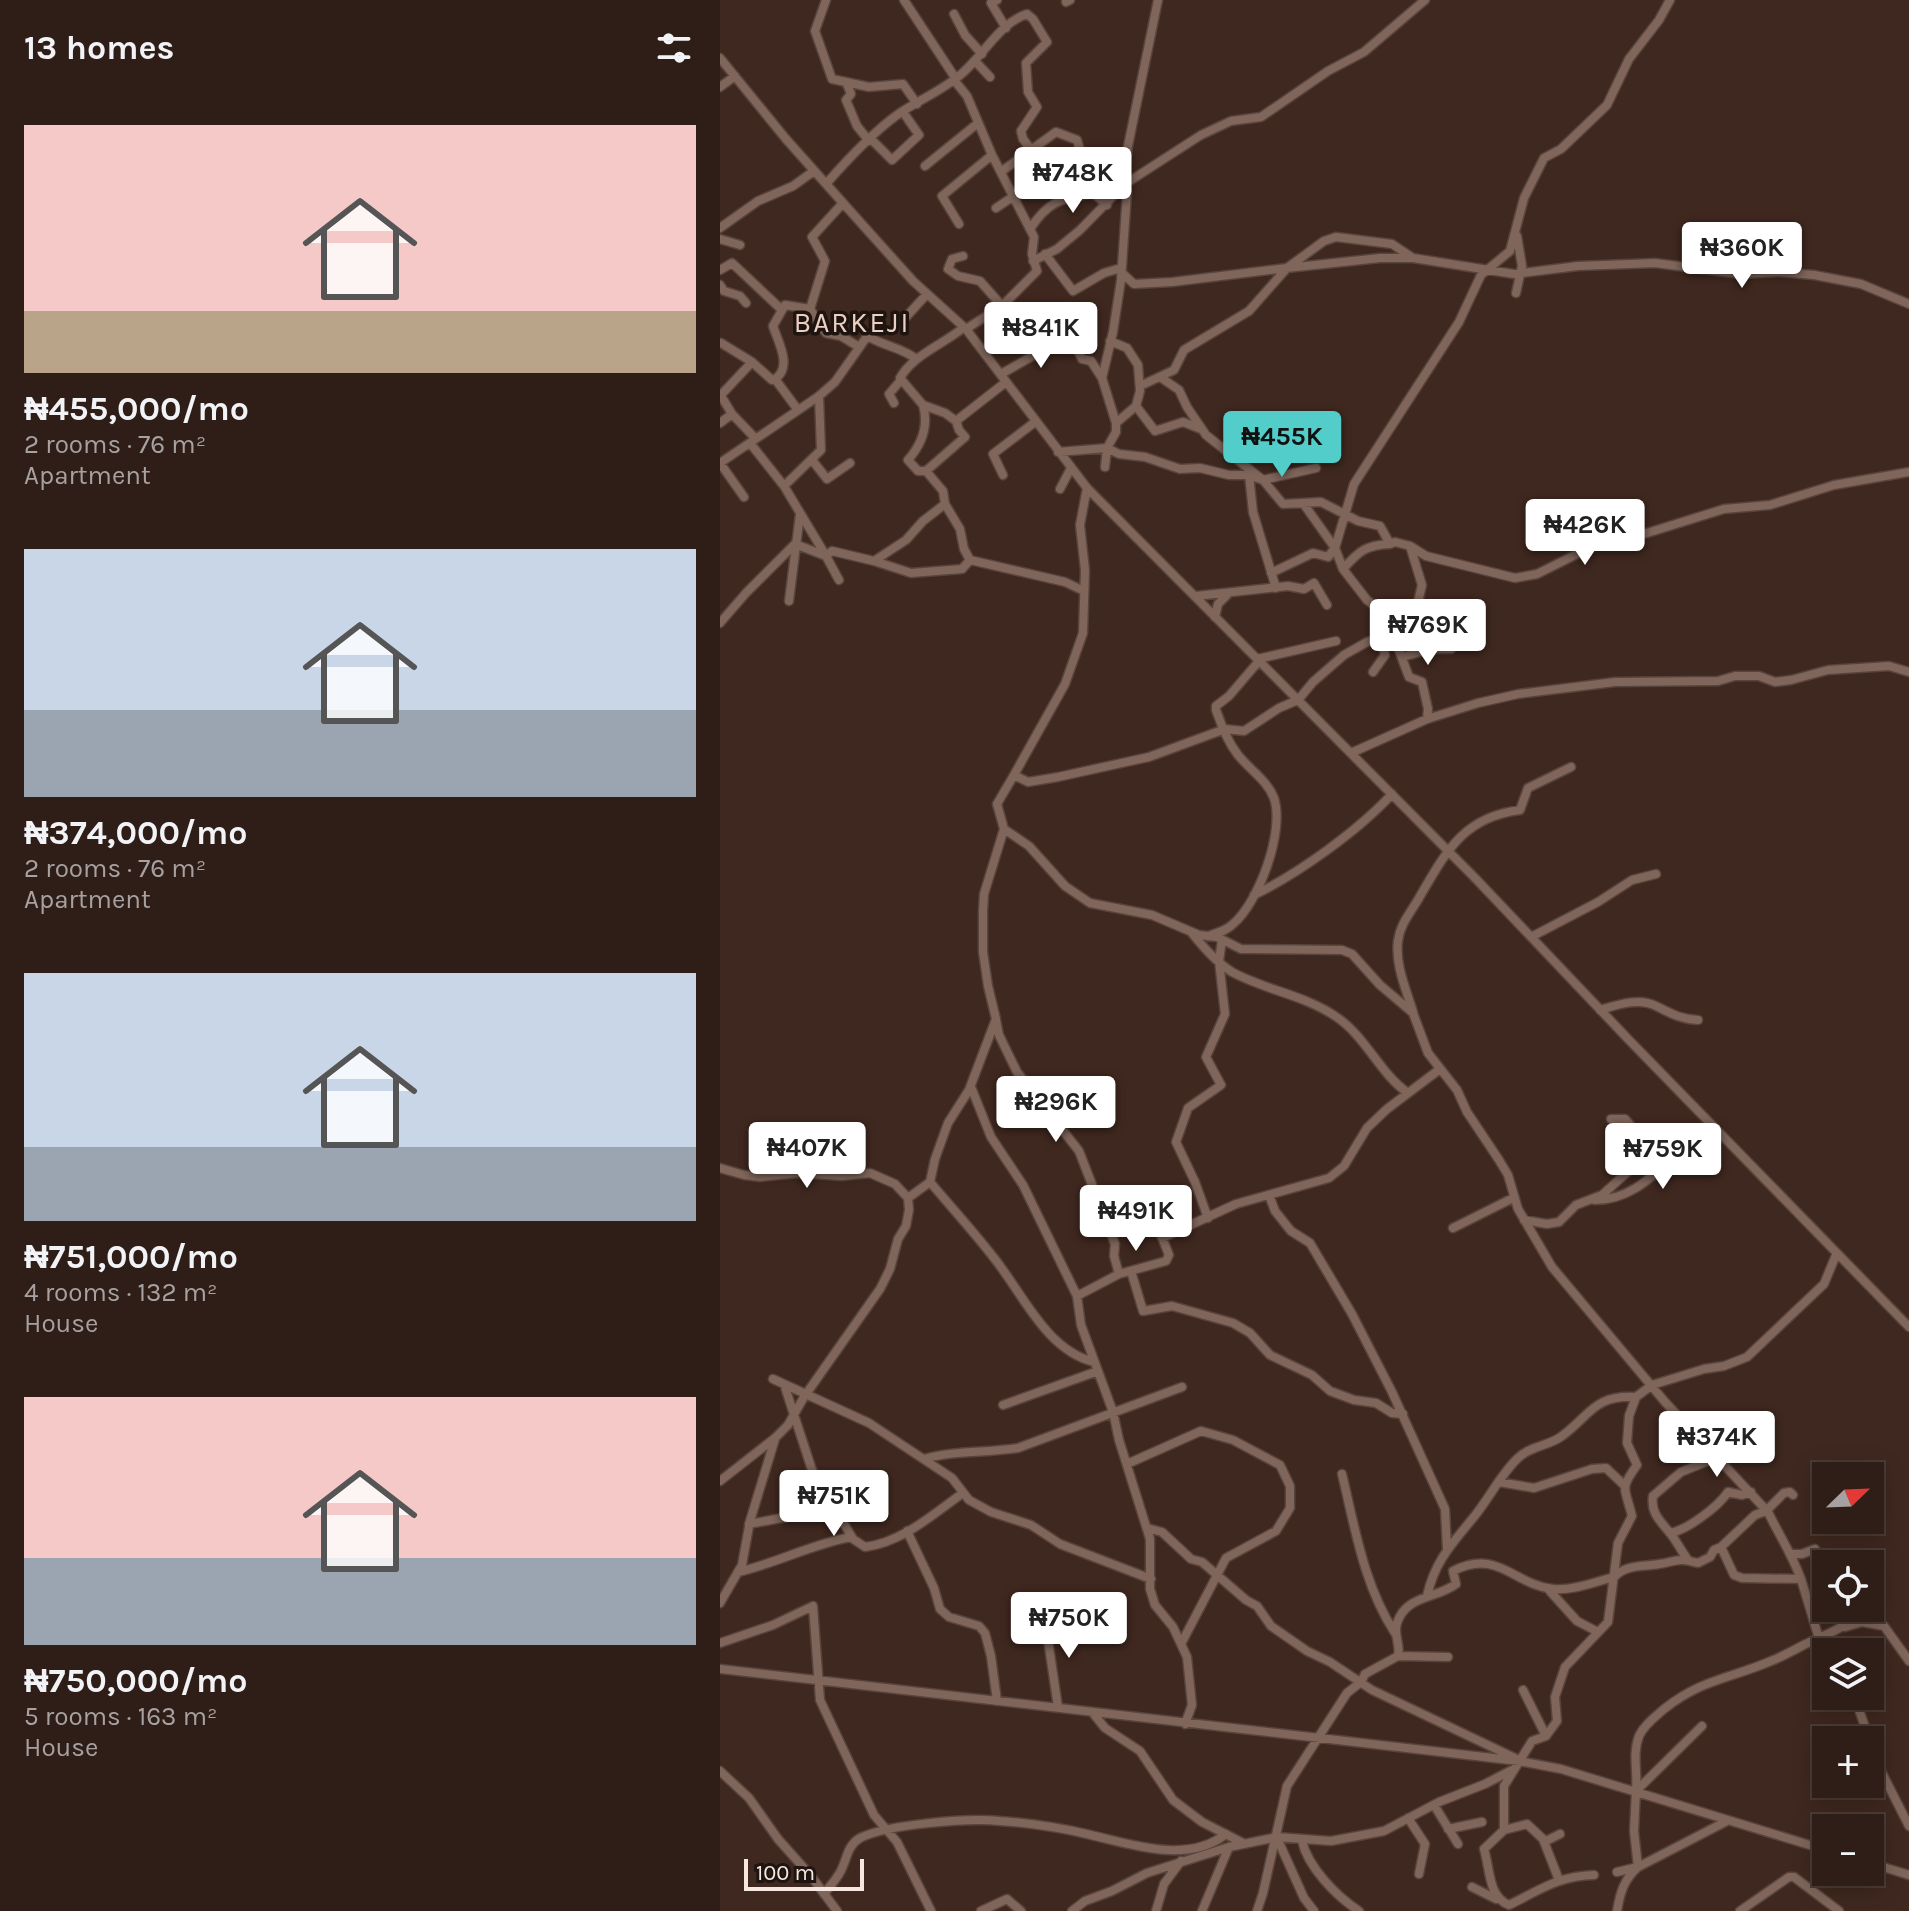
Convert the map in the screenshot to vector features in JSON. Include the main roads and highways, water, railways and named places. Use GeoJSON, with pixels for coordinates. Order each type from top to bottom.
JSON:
{"type":"FeatureCollection","features":[{"type":"Feature","properties":{"kind":"district","name":"BARKEJI"},"geometry":{"type":"Point","coordinates":[852,322]}}]}
